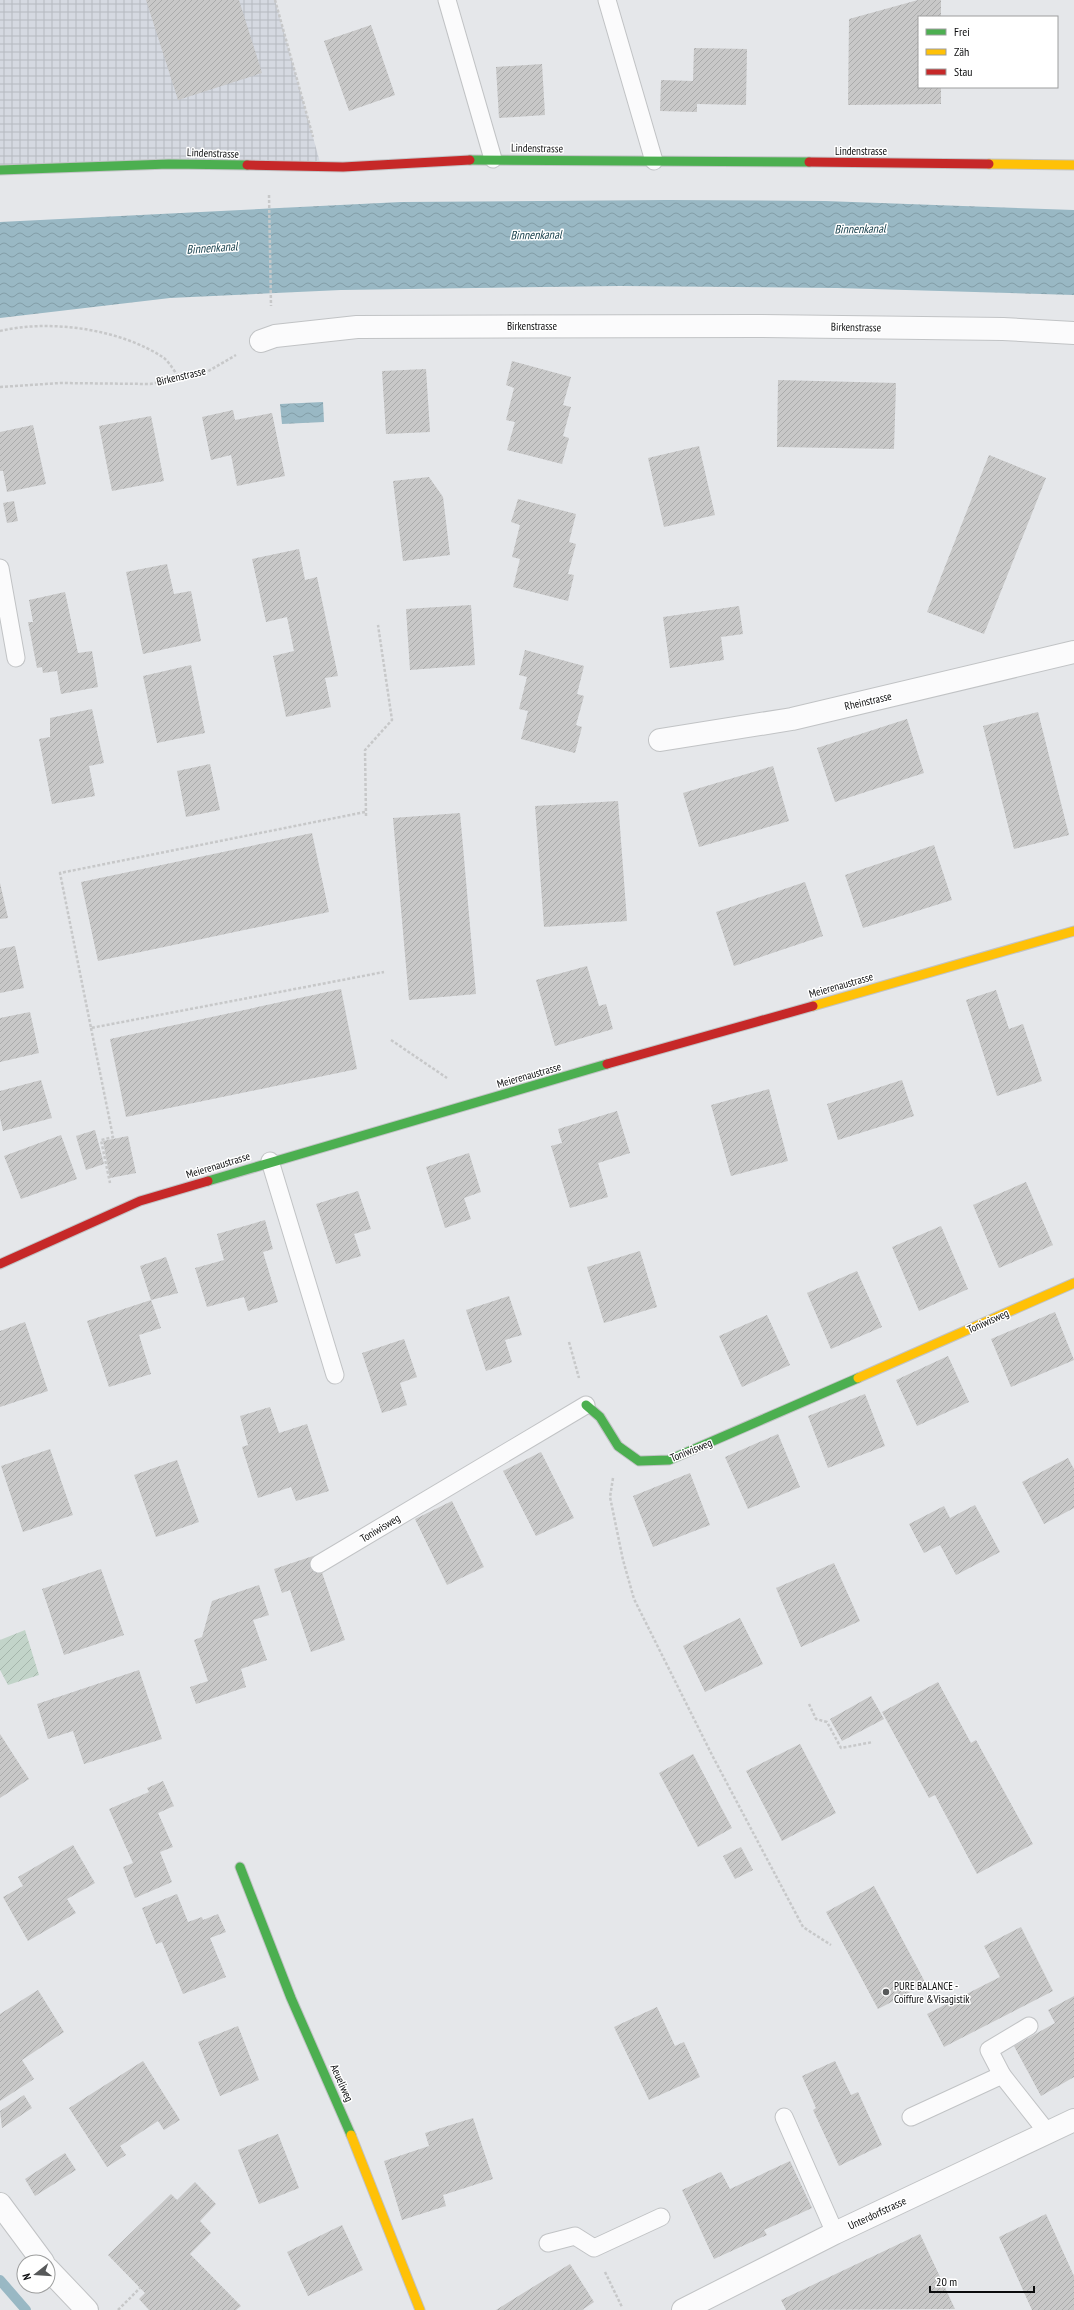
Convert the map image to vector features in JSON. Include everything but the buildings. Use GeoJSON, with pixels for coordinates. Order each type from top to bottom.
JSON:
{"type":"FeatureCollection","features":[{"type":"Feature","properties":{"kind":"street","name":"Lindenstrasse"},"geometry":{"type":"LineString","coordinates":[[0,170],[169,164],[321,166],[493,159],[1074,164]]}},
{"type":"Feature","properties":{"kind":"street","name":"Birkenstrasse"},"geometry":{"type":"LineString","coordinates":[[261,341],[275,336],[357,327],[757,326],[1003,329],[1074,333]]}},
{"type":"Feature","properties":{"kind":"street","name":"Rheinstrasse"},"geometry":{"type":"LineString","coordinates":[[660,740],[792,719],[1074,652]]}},
{"type":"Feature","properties":{"kind":"street","name":"Meierenaustrasse"},"geometry":{"type":"LineString","coordinates":[[0,1264],[132,1204],[270,1162],[1074,931]]}},
{"type":"Feature","properties":{"kind":"street","name":"Toniwisweg"},"geometry":{"type":"LineString","coordinates":[[586,1405],[600,1417],[618,1446],[639,1461],[669,1460],[1074,1283]]}},
{"type":"Feature","properties":{"kind":"street","name":"Aeueliweg"},"geometry":{"type":"LineString","coordinates":[[240,1867],[291,1998],[340,2107],[420,2310]]}},
{"type":"Feature","properties":{"kind":"street","name":"Unterdorfstrasse"},"geometry":{"type":"LineString","coordinates":[[683,2310],[834,2233],[1074,2120]]}},
{"type":"Feature","properties":{"kind":"street"},"geometry":{"type":"LineString","coordinates":[[0,2204],[37,2254]]}},
{"type":"Feature","properties":{"kind":"street"},"geometry":{"type":"LineString","coordinates":[[56,2277],[87,2310]]}},
{"type":"Feature","properties":{"kind":"lane"},"geometry":{"type":"LineString","coordinates":[[447,0],[493,159]]}},
{"type":"Feature","properties":{"kind":"lane"},"geometry":{"type":"LineString","coordinates":[[607,0],[654,161]]}},
{"type":"Feature","properties":{"kind":"lane"},"geometry":{"type":"LineString","coordinates":[[0,568],[16,658]]}},
{"type":"Feature","properties":{"kind":"lane"},"geometry":{"type":"LineString","coordinates":[[270,1162],[335,1375]]}},
{"type":"Feature","properties":{"kind":"lane","name":"Toniwisweg"},"geometry":{"type":"LineString","coordinates":[[319,1564],[586,1405]]}},
{"type":"Feature","properties":{"kind":"lane"},"geometry":{"type":"LineString","coordinates":[[1030,2026],[989,2050],[1002,2075],[1047,2132]]}},
{"type":"Feature","properties":{"kind":"lane"},"geometry":{"type":"LineString","coordinates":[[911,2117],[1002,2075]]}},
{"type":"Feature","properties":{"kind":"lane"},"geometry":{"type":"LineString","coordinates":[[784,2118],[834,2233]]}},
{"type":"Feature","properties":{"kind":"lane"},"geometry":{"type":"LineString","coordinates":[[548,2243],[575,2236],[594,2248],[661,2217]]}},
{"type":"Feature","properties":{"kind":"path"},"geometry":{"type":"LineString","coordinates":[[275,0],[321,166]]}},
{"type":"Feature","properties":{"kind":"path"},"geometry":{"type":"LineString","coordinates":[[269,193],[271,304]]}},
{"type":"Feature","properties":{"kind":"path"},"geometry":{"type":"LineString","coordinates":[[0,331],[23,326],[49,325],[125,337],[165,359],[179,378]]}},
{"type":"Feature","properties":{"kind":"path","name":"Birkenstrasse"},"geometry":{"type":"LineString","coordinates":[[0,387],[60,383],[150,384],[205,373],[261,341]]}},
{"type":"Feature","properties":{"kind":"path"},"geometry":{"type":"LineString","coordinates":[[366,816],[365,750],[392,720],[378,625]]}},
{"type":"Feature","properties":{"kind":"path"},"geometry":{"type":"LineString","coordinates":[[132,1204],[123,1183],[111,1186],[101,1140],[112,1137],[60,873],[366,812]]}},
{"type":"Feature","properties":{"kind":"path"},"geometry":{"type":"LineString","coordinates":[[91,1028],[384,972]]}},
{"type":"Feature","properties":{"kind":"path"},"geometry":{"type":"LineString","coordinates":[[391,1040],[481,1101]]}},
{"type":"Feature","properties":{"kind":"path"},"geometry":{"type":"LineString","coordinates":[[569,1342],[586,1405]]}},
{"type":"Feature","properties":{"kind":"path"},"geometry":{"type":"LineString","coordinates":[[618,1446],[610,1497],[623,1560],[634,1599],[712,1755],[803,1928],[831,1945]]}},
{"type":"Feature","properties":{"kind":"path"},"geometry":{"type":"LineString","coordinates":[[809,1704],[816,1719],[827,1722],[841,1748],[873,1742]]}},
{"type":"Feature","properties":{"kind":"path"},"geometry":{"type":"LineString","coordinates":[[594,2248],[622,2307]]}},
{"type":"Feature","properties":{"kind":"path"},"geometry":{"type":"LineString","coordinates":[[118,2310],[140,2288]]}},
{"type":"Feature","properties":{"kind":"shaded area"},"geometry":{"type":"Polygon","coordinates":[[[0,0],[275,0],[321,166],[0,170],[0,0]]]}},
{"type":"Feature","properties":{"kind":"green space"},"geometry":{"type":"Polygon","coordinates":[[[25,1630],[39,1675],[8,1685],[0,1670],[0,1640],[25,1630]]]}},
{"type":"Feature","properties":{"kind":"water","name":"Binnenkanal"},"geometry":{"type":"Polygon","coordinates":[[[667,200],[825,201],[1074,210],[1074,295],[837,288],[620,286],[341,290],[170,298],[0,318],[0,222],[401,202],[667,200]]]}},
{"type":"Feature","properties":{"kind":"water"},"geometry":{"type":"Polygon","coordinates":[[[323,402],[324,422],[282,424],[280,404],[323,402]]]}},
{"type":"Feature","properties":{"kind":"waterway"},"geometry":{"type":"LineString","coordinates":[[0,2280],[26,2310]]}},
{"type":"Feature","properties":{"kind":"traffic: fast"},"geometry":{"type":"LineString","coordinates":[[470,160],[809,162]]}},
{"type":"Feature","properties":{"kind":"traffic: fast"},"geometry":{"type":"LineString","coordinates":[[0,170],[169,164],[247,165]]}},
{"type":"Feature","properties":{"kind":"traffic: fast"},"geometry":{"type":"LineString","coordinates":[[208,1181],[607,1064]]}},
{"type":"Feature","properties":{"kind":"traffic: fast"},"geometry":{"type":"LineString","coordinates":[[586,1405],[600,1417],[618,1446],[639,1461],[669,1460],[858,1378]]}},
{"type":"Feature","properties":{"kind":"traffic: fast"},"geometry":{"type":"LineString","coordinates":[[240,1867],[291,1998],[351,2135]]}},
{"type":"Feature","properties":{"kind":"traffic: slow"},"geometry":{"type":"LineString","coordinates":[[989,164],[1074,165]]}},
{"type":"Feature","properties":{"kind":"traffic: slow"},"geometry":{"type":"LineString","coordinates":[[813,1006],[1074,931]]}},
{"type":"Feature","properties":{"kind":"traffic: slow"},"geometry":{"type":"LineString","coordinates":[[858,1378],[1074,1283]]}},
{"type":"Feature","properties":{"kind":"traffic: slow"},"geometry":{"type":"LineString","coordinates":[[351,2135],[420,2310]]}},
{"type":"Feature","properties":{"kind":"traffic: jam"},"geometry":{"type":"LineString","coordinates":[[247,165],[343,167],[470,160]]}},
{"type":"Feature","properties":{"kind":"traffic: jam"},"geometry":{"type":"LineString","coordinates":[[809,162],[989,164]]}},
{"type":"Feature","properties":{"kind":"traffic: jam"},"geometry":{"type":"LineString","coordinates":[[607,1064],[813,1006]]}},
{"type":"Feature","properties":{"kind":"traffic: jam"},"geometry":{"type":"LineString","coordinates":[[0,1264],[140,1201],[208,1181]]}},
{"type":"Feature","properties":{"kind":"place","name":"PURE BALANCE - Coiffure &Visagistik"},"geometry":{"type":"Point","coordinates":[886,1992]}}]}
